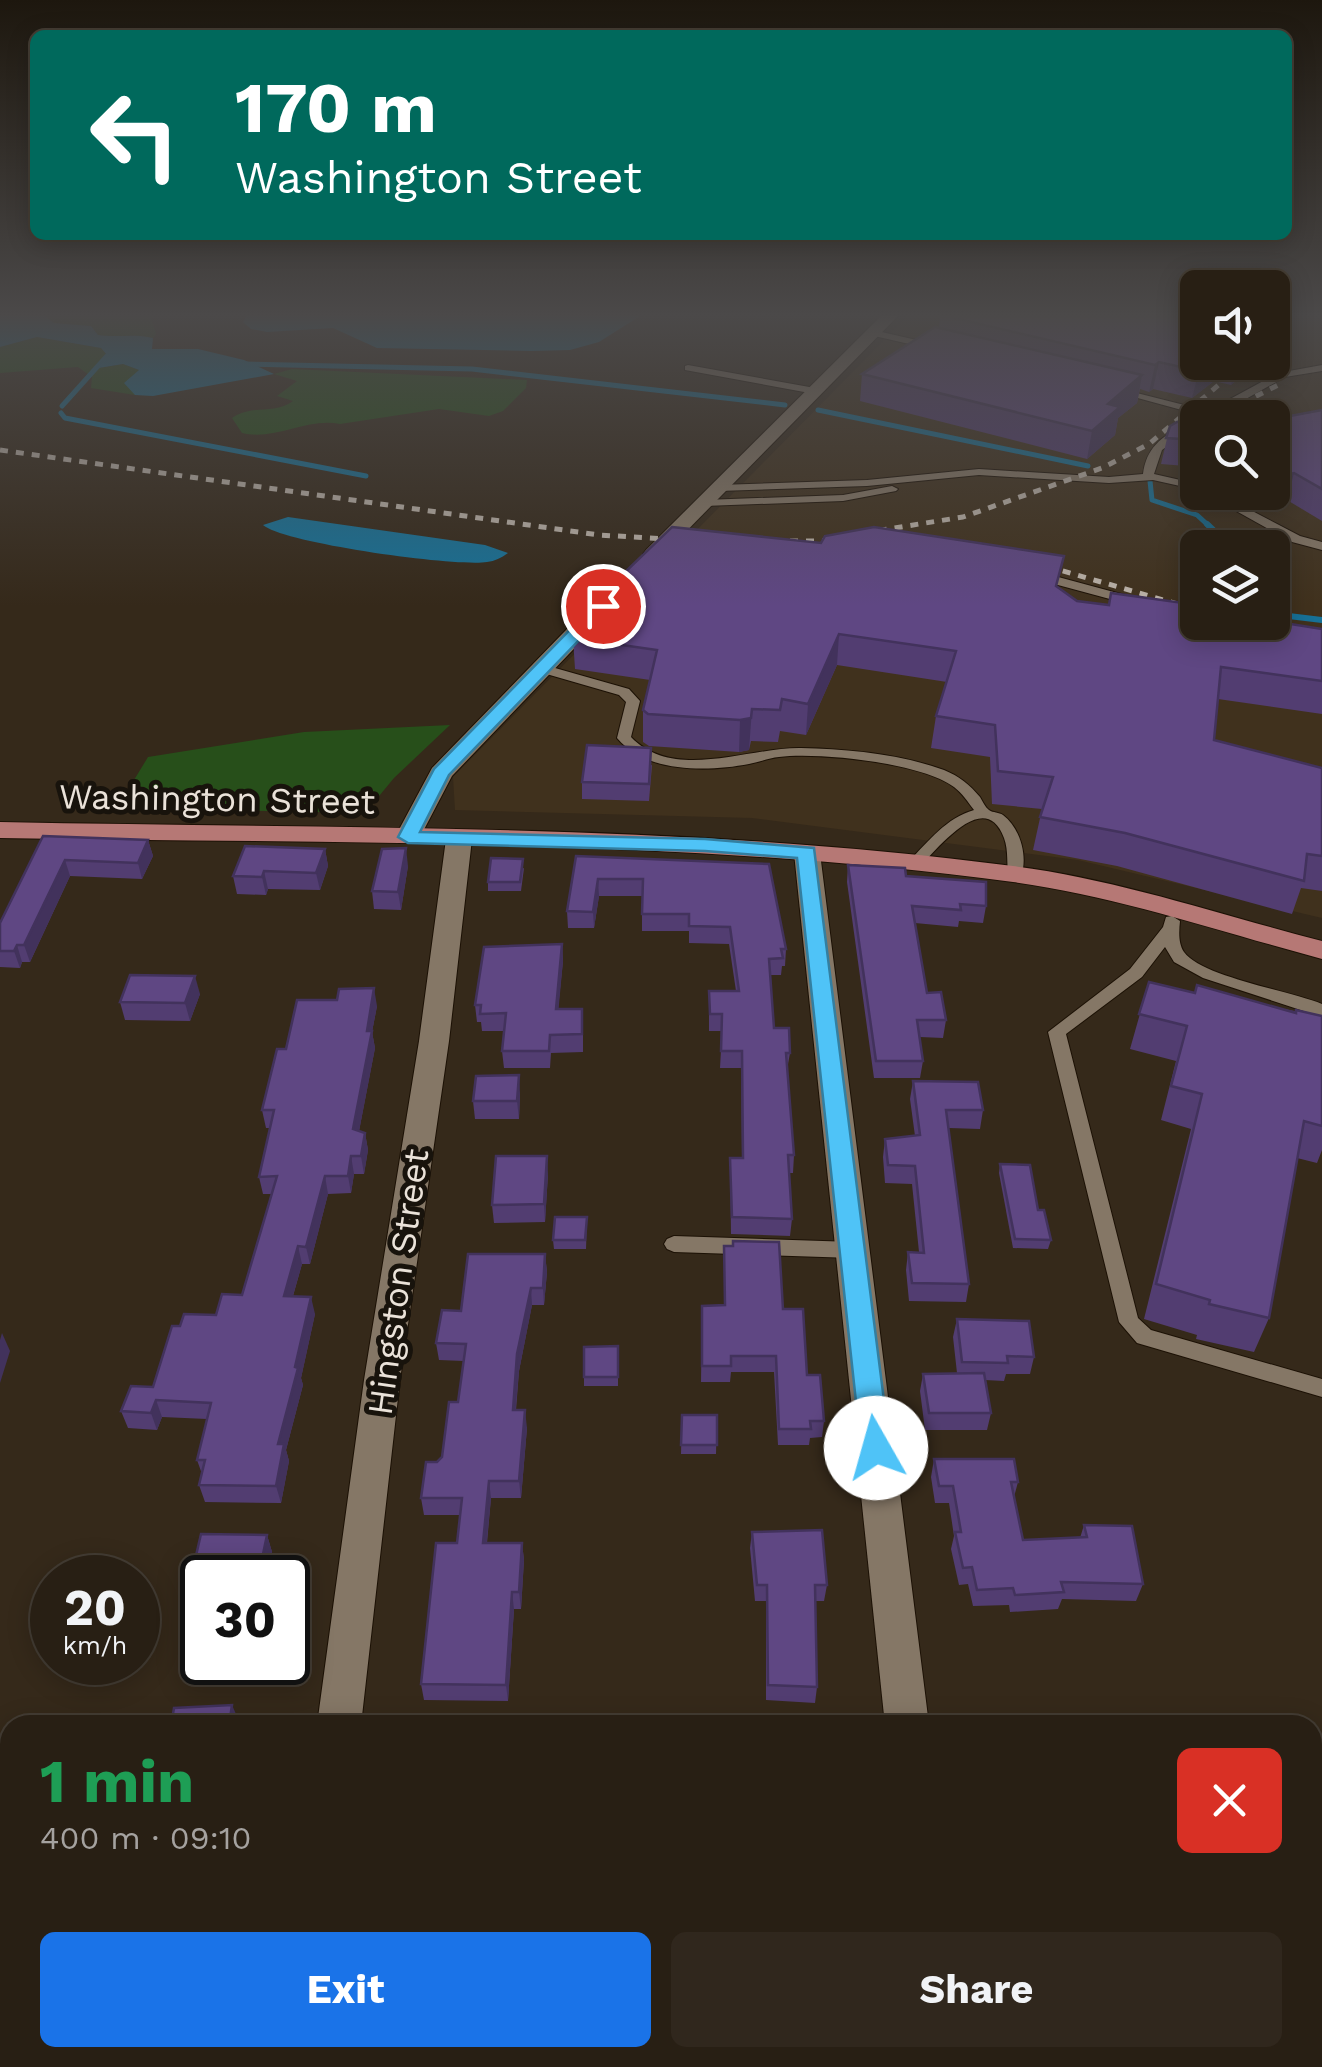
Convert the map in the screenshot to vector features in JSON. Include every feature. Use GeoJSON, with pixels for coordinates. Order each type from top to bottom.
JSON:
{"type":"FeatureCollection","features":[{"type":"Feature","properties":{"kind":"main road","name":"Washington Street"},"geometry":{"type":"LineString","coordinates":[[1,832],[408,837],[705,845],[807,853],[1016,874],[1172,920],[1322,950]]}},
{"type":"Feature","properties":{"kind":"street"},"geometry":{"type":"LineString","coordinates":[[408,837],[440,773],[636,572],[670,550],[711,496],[794,412]]}},
{"type":"Feature","properties":{"kind":"street","name":"Hingston Street"},"geometry":{"type":"LineString","coordinates":[[341,1715],[382,1380],[434,1040],[458,839]]}},
{"type":"Feature","properties":{"kind":"street"},"geometry":{"type":"LineString","coordinates":[[807,853],[906,1715]]}},
{"type":"Feature","properties":{"kind":"lane"},"geometry":{"type":"LineString","coordinates":[[1148,477],[1148,460],[1154,446],[1180,431]]}},
{"type":"Feature","properties":{"kind":"lane"},"geometry":{"type":"LineString","coordinates":[[711,496],[979,472],[1109,480],[1148,477],[1180,482]]}},
{"type":"Feature","properties":{"kind":"lane"},"geometry":{"type":"LineString","coordinates":[[711,496],[864,496],[930,478]]}},
{"type":"Feature","properties":{"kind":"lane"},"geometry":{"type":"LineString","coordinates":[[1241,510],[1296,539],[1322,546]]}},
{"type":"Feature","properties":{"kind":"lane"},"geometry":{"type":"LineString","coordinates":[[1022,572],[1059,579],[1138,604]]}},
{"type":"Feature","properties":{"kind":"lane"},"geometry":{"type":"LineString","coordinates":[[541,668],[624,692],[633,701],[624,738],[630,748],[650,758],[741,761],[780,752],[814,752],[913,766],[960,783],[985,815]]}},
{"type":"Feature","properties":{"kind":"lane"},"geometry":{"type":"LineString","coordinates":[[914,864],[954,826],[970,815],[985,815],[1003,822],[1015,838],[1016,874]]}},
{"type":"Feature","properties":{"kind":"lane"},"geometry":{"type":"LineString","coordinates":[[1172,920],[1173,949],[1182,959],[1208,972],[1283,994],[1322,1011]]}},
{"type":"Feature","properties":{"kind":"lane"},"geometry":{"type":"LineString","coordinates":[[1172,920],[1136,974],[1057,1032],[1129,1322],[1144,1337],[1322,1388]]}},
{"type":"Feature","properties":{"kind":"lane"},"geometry":{"type":"LineString","coordinates":[[674,1244],[853,1250]]}},
{"type":"Feature","properties":{"kind":"shaded area"},"geometry":{"type":"Polygon","coordinates":[[[813,412],[1180,412],[1180,510],[1290,510],[1290,412],[1322,412],[1322,918],[1078,860],[752,818],[455,810],[453,777],[813,412]]]}},
{"type":"Feature","properties":{"kind":"green space"},"geometry":{"type":"Polygon","coordinates":[[[416,412],[254,435],[242,433],[232,418],[240,414],[416,412]]]}},
{"type":"Feature","properties":{"kind":"green space"},"geometry":{"type":"Polygon","coordinates":[[[450,725],[394,778],[365,813],[117,808],[148,757],[304,732],[450,725]]]}},
{"type":"Feature","properties":{"kind":"water"},"geometry":{"type":"Polygon","coordinates":[[[288,517],[485,545],[508,553],[487,562],[469,563],[407,557],[302,539],[263,525],[288,517]]]}},
{"type":"Feature","properties":{"kind":"building"},"geometry":{"type":"Polygon","coordinates":[[[1017,412],[1114,412],[1092,431],[1017,412]]]}},
{"type":"Feature","properties":{"kind":"building"},"geometry":{"type":"Polygon","coordinates":[[[1322,412],[1322,489],[1290,474],[1290,416],[1322,412]]]}},
{"type":"Feature","properties":{"kind":"building"},"geometry":{"type":"Polygon","coordinates":[[[1180,421],[1180,439],[1166,438],[1170,426],[1180,421]]]}},
{"type":"Feature","properties":{"kind":"building"},"geometry":{"type":"Polygon","coordinates":[[[672,527],[821,543],[825,536],[874,527],[1064,556],[1056,586],[1077,601],[1109,605],[1111,593],[1180,603],[1180,640],[1290,640],[1290,624],[1322,629],[1322,681],[1221,667],[1214,740],[1322,768],[1322,856],[1307,854],[1304,881],[1125,833],[1040,817],[1053,777],[998,771],[995,725],[936,716],[956,651],[839,634],[808,704],[782,699],[780,710],[752,709],[751,718],[740,720],[648,714],[643,710],[657,650],[573,638],[598,598],[672,527]]]}},
{"type":"Feature","properties":{"kind":"building"},"geometry":{"type":"Polygon","coordinates":[[[587,745],[651,748],[649,784],[582,782],[587,745]]]}},
{"type":"Feature","properties":{"kind":"building"},"geometry":{"type":"Polygon","coordinates":[[[43,836],[148,840],[138,863],[65,860],[24,945],[17,945],[14,951],[0,951],[0,923],[43,836]]]}},
{"type":"Feature","properties":{"kind":"building"},"geometry":{"type":"Polygon","coordinates":[[[245,846],[325,849],[316,873],[264,871],[262,877],[233,876],[245,846]]]}},
{"type":"Feature","properties":{"kind":"building"},"geometry":{"type":"Polygon","coordinates":[[[406,848],[398,892],[372,891],[382,849],[406,848]]]}},
{"type":"Feature","properties":{"kind":"building"},"geometry":{"type":"Polygon","coordinates":[[[576,856],[769,864],[786,949],[781,949],[783,958],[769,959],[774,1028],[789,1028],[790,1053],[786,1053],[794,1155],[788,1155],[792,1219],[732,1217],[730,1158],[743,1158],[742,1051],[721,1051],[722,1014],[710,1014],[709,991],[739,991],[730,927],[689,926],[689,914],[642,914],[643,879],[598,879],[593,912],[567,911],[576,856]]]}},
{"type":"Feature","properties":{"kind":"building"},"geometry":{"type":"Polygon","coordinates":[[[491,858],[523,859],[520,882],[488,882],[491,858]]]}},
{"type":"Feature","properties":{"kind":"building"},"geometry":{"type":"Polygon","coordinates":[[[848,865],[905,868],[906,876],[986,882],[986,906],[960,904],[961,910],[912,906],[927,993],[941,992],[946,1020],[917,1020],[923,1061],[876,1061],[848,865]]]}},
{"type":"Feature","properties":{"kind":"building"},"geometry":{"type":"Polygon","coordinates":[[[562,944],[556,1009],[582,1009],[582,1034],[550,1035],[549,1051],[502,1051],[506,1013],[480,1014],[481,1005],[475,1005],[484,947],[562,944]]]}},
{"type":"Feature","properties":{"kind":"building"},"geometry":{"type":"Polygon","coordinates":[[[130,975],[195,976],[185,1003],[120,1002],[130,975]]]}},
{"type":"Feature","properties":{"kind":"building"},"geometry":{"type":"Polygon","coordinates":[[[1149,982],[1195,993],[1197,985],[1296,1013],[1322,1016],[1322,1126],[1304,1121],[1269,1318],[1209,1304],[1210,1300],[1156,1284],[1202,1094],[1171,1086],[1187,1026],[1139,1014],[1149,982]]]}},
{"type":"Feature","properties":{"kind":"building"},"geometry":{"type":"Polygon","coordinates":[[[374,988],[367,1031],[372,1031],[353,1129],[365,1133],[361,1156],[351,1156],[348,1176],[325,1176],[306,1247],[298,1246],[284,1296],[311,1297],[278,1444],[284,1444],[276,1486],[199,1485],[205,1460],[197,1460],[211,1403],[156,1400],[151,1413],[121,1411],[131,1386],[153,1387],[172,1326],[180,1326],[184,1314],[216,1315],[222,1294],[242,1295],[277,1176],[259,1177],[274,1110],[262,1110],[277,1049],[286,1049],[297,1000],[337,1000],[339,989],[374,988]]]}},
{"type":"Feature","properties":{"kind":"building"},"geometry":{"type":"Polygon","coordinates":[[[519,1075],[517,1101],[473,1101],[476,1076],[519,1075]]]}},
{"type":"Feature","properties":{"kind":"building"},"geometry":{"type":"Polygon","coordinates":[[[913,1081],[978,1082],[983,1110],[946,1110],[969,1284],[912,1283],[908,1252],[924,1253],[915,1166],[888,1165],[885,1139],[920,1135],[913,1081]]]}},
{"type":"Feature","properties":{"kind":"building"},"geometry":{"type":"Polygon","coordinates":[[[496,1156],[547,1156],[544,1204],[492,1205],[496,1156]]]}},
{"type":"Feature","properties":{"kind":"building"},"geometry":{"type":"Polygon","coordinates":[[[1000,1164],[1030,1165],[1038,1210],[1044,1210],[1051,1240],[1015,1239],[1000,1164]]]}},
{"type":"Feature","properties":{"kind":"building"},"geometry":{"type":"Polygon","coordinates":[[[555,1217],[587,1217],[585,1240],[553,1240],[555,1217]]]}},
{"type":"Feature","properties":{"kind":"building"},"geometry":{"type":"Polygon","coordinates":[[[733,1241],[779,1242],[783,1309],[803,1309],[807,1375],[820,1375],[824,1421],[810,1421],[811,1429],[779,1429],[776,1356],[731,1356],[731,1366],[702,1366],[702,1306],[725,1305],[724,1246],[733,1246],[733,1241]]]}},
{"type":"Feature","properties":{"kind":"building"},"geometry":{"type":"Polygon","coordinates":[[[468,1254],[545,1254],[543,1288],[531,1288],[517,1354],[513,1410],[525,1410],[519,1481],[489,1481],[483,1543],[522,1543],[519,1592],[512,1592],[506,1685],[421,1684],[436,1543],[457,1543],[462,1498],[421,1498],[426,1462],[437,1462],[442,1457],[449,1402],[458,1402],[466,1344],[436,1343],[442,1310],[461,1311],[468,1254]]]}},
{"type":"Feature","properties":{"kind":"building"},"geometry":{"type":"Polygon","coordinates":[[[957,1319],[1029,1321],[1034,1357],[1007,1356],[1008,1363],[962,1362],[957,1319]]]}},
{"type":"Feature","properties":{"kind":"building"},"geometry":{"type":"Polygon","coordinates":[[[618,1346],[618,1377],[584,1377],[584,1347],[618,1346]]]}},
{"type":"Feature","properties":{"kind":"building"},"geometry":{"type":"Polygon","coordinates":[[[984,1373],[991,1413],[929,1413],[923,1374],[984,1373]]]}},
{"type":"Feature","properties":{"kind":"building"},"geometry":{"type":"Polygon","coordinates":[[[682,1415],[717,1415],[717,1445],[681,1445],[682,1415]]]}},
{"type":"Feature","properties":{"kind":"building"},"geometry":{"type":"Polygon","coordinates":[[[934,1459],[1014,1459],[1018,1482],[1011,1482],[1023,1540],[1087,1537],[1084,1525],[1132,1526],[1143,1584],[1061,1582],[1064,1592],[1015,1595],[1013,1588],[977,1590],[972,1567],[963,1568],[955,1532],[961,1532],[953,1486],[939,1486],[934,1459]]]}},
{"type":"Feature","properties":{"kind":"building"},"geometry":{"type":"Polygon","coordinates":[[[822,1530],[827,1585],[815,1585],[817,1687],[768,1685],[767,1585],[757,1585],[752,1532],[822,1530]]]}},
{"type":"Feature","properties":{"kind":"building"},"geometry":{"type":"Polygon","coordinates":[[[201,1534],[267,1535],[263,1555],[196,1555],[201,1534]]]}},
{"type":"Feature","properties":{"kind":"building"},"geometry":{"type":"Polygon","coordinates":[[[232,1705],[230,1715],[173,1715],[174,1708],[232,1705]]]}},
{"type":"Feature","properties":{"kind":"waterway"},"geometry":{"type":"LineString","coordinates":[[830,412],[1088,466]]}},
{"type":"Feature","properties":{"kind":"waterway"},"geometry":{"type":"LineString","coordinates":[[61,413],[65,418],[366,476]]}},
{"type":"Feature","properties":{"kind":"waterway"},"geometry":{"type":"LineString","coordinates":[[1150,481],[1152,500],[1197,515],[1209,526]]}},
{"type":"Feature","properties":{"kind":"waterway"},"geometry":{"type":"LineString","coordinates":[[1207,524],[1213,530]]}},
{"type":"Feature","properties":{"kind":"waterway"},"geometry":{"type":"LineString","coordinates":[[1290,616],[1322,620]]}},
{"type":"Feature","properties":{"kind":"railway"},"geometry":{"type":"LineString","coordinates":[[863,533],[963,517],[1102,468],[1149,444],[1186,412]]}},
{"type":"Feature","properties":{"kind":"railway"},"geometry":{"type":"LineString","coordinates":[[0,450],[599,535],[684,540]]}},
{"type":"Feature","properties":{"kind":"railway"},"geometry":{"type":"LineString","coordinates":[[774,541],[849,541]]}},
{"type":"Feature","properties":{"kind":"railway"},"geometry":{"type":"LineString","coordinates":[[1032,562],[1180,605]]}},
{"type":"Feature","properties":{"kind":"route"},"geometry":{"type":"LineString","coordinates":[[603,606],[440,773],[408,837],[705,845],[807,853],[876,1448]]}}]}
